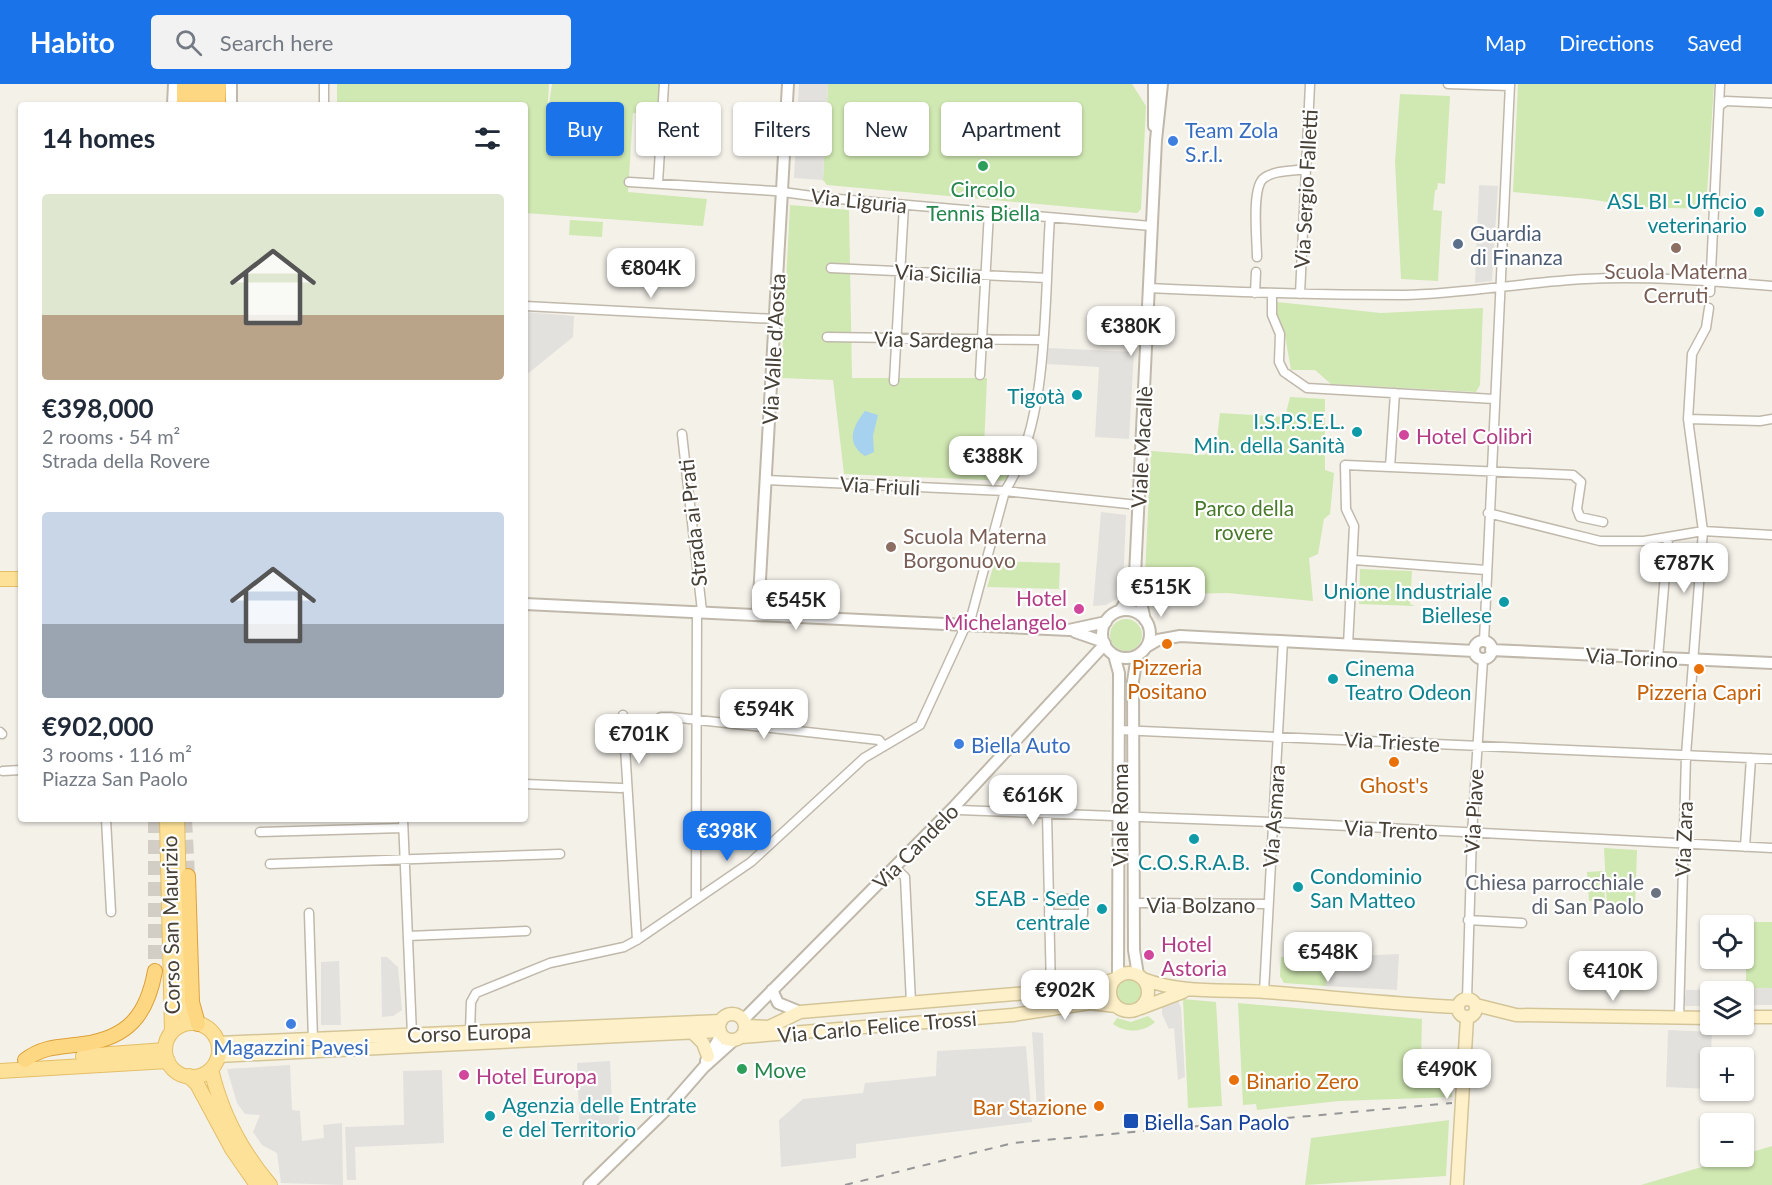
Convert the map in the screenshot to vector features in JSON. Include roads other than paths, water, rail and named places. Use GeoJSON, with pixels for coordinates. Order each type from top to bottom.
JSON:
{"type":"FeatureCollection","features":[{"type":"Feature","properties":{"kind":"highway"},"geometry":{"type":"LineString","coordinates":[[184,84],[184,102]]}},
{"type":"Feature","properties":{"kind":"highway"},"geometry":{"type":"LineString","coordinates":[[194,84],[194,102]]}},
{"type":"Feature","properties":{"kind":"highway"},"geometry":{"type":"LineString","coordinates":[[204,102],[205,84]]}},
{"type":"Feature","properties":{"kind":"highway"},"geometry":{"type":"LineString","coordinates":[[218,102],[219,84]]}},
{"type":"Feature","properties":{"kind":"highway"},"geometry":{"type":"LineString","coordinates":[[188,876],[193,1023]]}},
{"type":"Feature","properties":{"kind":"highway"},"geometry":{"type":"LineString","coordinates":[[25,1060],[38,1050],[109,1039],[129,1026],[144,1008],[155,971]]}},
{"type":"Feature","properties":{"kind":"main road"},"geometry":{"type":"LineString","coordinates":[[0,579],[18,579]]}},
{"type":"Feature","properties":{"kind":"main road","name":"Corso San Maurizio"},"geometry":{"type":"LineString","coordinates":[[167,822],[172,1032]]}},
{"type":"Feature","properties":{"kind":"main road","name":"Corso San Maurizio"},"geometry":{"type":"LineString","coordinates":[[177,822],[182,1002],[193,1023]]}},
{"type":"Feature","properties":{"kind":"main road"},"geometry":{"type":"LineString","coordinates":[[1196,990],[1170,995],[1138,1009],[1127,1011],[1116,1006],[1110,993],[1117,978],[1128,973],[1168,987],[1196,990],[1264,992],[1516,1014],[1700,1018]]}},
{"type":"Feature","properties":{"kind":"main road"},"geometry":{"type":"LineString","coordinates":[[1138,1009],[1148,995],[1140,977]]}},
{"type":"Feature","properties":{"kind":"main road","name":"Via Carlo Felice Trossi"},"geometry":{"type":"LineString","coordinates":[[741,1031],[768,1027],[800,1012],[1092,987],[1117,978]]}},
{"type":"Feature","properties":{"kind":"main road","name":"Via Carlo Felice Trossi"},"geometry":{"type":"LineString","coordinates":[[741,1031],[1013,1015],[1090,1003],[1116,1006]]}},
{"type":"Feature","properties":{"kind":"main road","name":"Via Piave"},"geometry":{"type":"LineString","coordinates":[[1454,1185],[1468,1009]]}},
{"type":"Feature","properties":{"kind":"main road"},"geometry":{"type":"LineString","coordinates":[[730,1014],[737,1015],[741,1031],[721,1029],[730,1014]]}},
{"type":"Feature","properties":{"kind":"main road"},"geometry":{"type":"LineString","coordinates":[[1754,1017],[1772,1017]]}},
{"type":"Feature","properties":{"kind":"main road"},"geometry":{"type":"LineString","coordinates":[[166,1056],[172,1032],[193,1023],[211,1030],[218,1049],[211,1069],[219,1104],[235,1134],[270,1185]]}},
{"type":"Feature","properties":{"kind":"main road","name":"Corso Europa"},"geometry":{"type":"LineString","coordinates":[[218,1049],[314,1040],[470,1032],[721,1029]]}},
{"type":"Feature","properties":{"kind":"main road","name":"Corso Europa"},"geometry":{"type":"LineString","coordinates":[[218,1049],[693,1033],[721,1029]]}},
{"type":"Feature","properties":{"kind":"main road"},"geometry":{"type":"LineString","coordinates":[[693,1033],[703,1043],[706,1062]]}},
{"type":"Feature","properties":{"kind":"main road"},"geometry":{"type":"LineString","coordinates":[[0,1061],[166,1056]]}},
{"type":"Feature","properties":{"kind":"main road"},"geometry":{"type":"LineString","coordinates":[[0,1071],[166,1056]]}},
{"type":"Feature","properties":{"kind":"main road"},"geometry":{"type":"LineString","coordinates":[[166,1056],[180,1074],[189,1076],[204,1074],[211,1069]]}},
{"type":"Feature","properties":{"kind":"main road"},"geometry":{"type":"LineString","coordinates":[[189,1076],[197,1084],[232,1149],[257,1185]]}},
{"type":"Feature","properties":{"kind":"street"},"geometry":{"type":"LineString","coordinates":[[173,102],[174,84]]}},
{"type":"Feature","properties":{"kind":"street"},"geometry":{"type":"LineString","coordinates":[[231,84],[231,102]]}},
{"type":"Feature","properties":{"kind":"street"},"geometry":{"type":"LineString","coordinates":[[324,84],[324,102]]}},
{"type":"Feature","properties":{"kind":"street"},"geometry":{"type":"LineString","coordinates":[[658,183],[664,84]]}},
{"type":"Feature","properties":{"kind":"street","name":"Via Valle d'Aosta"},"geometry":{"type":"LineString","coordinates":[[758,615],[788,84]]}},
{"type":"Feature","properties":{"kind":"street","name":"Viale Macallè"},"geometry":{"type":"LineString","coordinates":[[1154,84],[1153,112],[1156,140]]}},
{"type":"Feature","properties":{"kind":"street","name":"Viale Macallè"},"geometry":{"type":"LineString","coordinates":[[1120,611],[1130,595],[1135,575],[1151,226],[1162,84]]}},
{"type":"Feature","properties":{"kind":"street","name":"Via Sergio Falletti"},"geometry":{"type":"LineString","coordinates":[[1300,294],[1310,84]]}},
{"type":"Feature","properties":{"kind":"street"},"geometry":{"type":"LineString","coordinates":[[1448,84],[1510,85],[1488,513],[1484,641]]}},
{"type":"Feature","properties":{"kind":"street"},"geometry":{"type":"LineString","coordinates":[[1710,292],[1720,84]]}},
{"type":"Feature","properties":{"kind":"street"},"geometry":{"type":"LineString","coordinates":[[1719,106],[1726,101],[1772,103]]}},
{"type":"Feature","properties":{"kind":"street"},"geometry":{"type":"LineString","coordinates":[[1257,256],[1256,188],[1263,178],[1306,169]]}},
{"type":"Feature","properties":{"kind":"street","name":"Via Liguria"},"geometry":{"type":"LineString","coordinates":[[629,182],[782,193],[1151,226]]}},
{"type":"Feature","properties":{"kind":"street"},"geometry":{"type":"LineString","coordinates":[[894,381],[904,205]]}},
{"type":"Feature","properties":{"kind":"street"},"geometry":{"type":"LineString","coordinates":[[980,375],[989,212]]}},
{"type":"Feature","properties":{"kind":"street"},"geometry":{"type":"LineString","coordinates":[[470,1032],[471,1002],[476,993],[528,970],[624,947],[638,940],[751,862],[864,758],[920,725],[968,625],[1005,491],[1015,476],[1027,437],[1036,399],[1041,354],[1050,218]]}},
{"type":"Feature","properties":{"kind":"street","name":"Via Sicilia"},"geometry":{"type":"LineString","coordinates":[[831,268],[1046,278]]}},
{"type":"Feature","properties":{"kind":"street"},"geometry":{"type":"LineString","coordinates":[[1255,292],[1256,272]]}},
{"type":"Feature","properties":{"kind":"street"},"geometry":{"type":"LineString","coordinates":[[1148,288],[1300,294],[1402,295],[1500,289],[1583,279],[1659,278],[1772,286]]}},
{"type":"Feature","properties":{"kind":"street"},"geometry":{"type":"LineString","coordinates":[[1272,293],[1272,315],[1280,334],[1279,363],[1284,372],[1308,388],[1494,399]]}},
{"type":"Feature","properties":{"kind":"street"},"geometry":{"type":"LineString","coordinates":[[528,306],[775,319]]}},
{"type":"Feature","properties":{"kind":"street","name":"Via Zara"},"geometry":{"type":"LineString","coordinates":[[1679,1018],[1686,755],[1691,660],[1703,531],[1688,419],[1692,354],[1706,328],[1709,308]]}},
{"type":"Feature","properties":{"kind":"street","name":"Via Sardegna"},"geometry":{"type":"LineString","coordinates":[[826,337],[1042,340]]}},
{"type":"Feature","properties":{"kind":"street"},"geometry":{"type":"LineString","coordinates":[[1390,467],[1395,393]]}},
{"type":"Feature","properties":{"kind":"street"},"geometry":{"type":"LineString","coordinates":[[1688,419],[1760,421],[1772,419]]}},
{"type":"Feature","properties":{"kind":"street","name":"Strada ai Prati"},"geometry":{"type":"LineString","coordinates":[[682,434],[700,611],[695,718],[696,898]]}},
{"type":"Feature","properties":{"kind":"street"},"geometry":{"type":"LineString","coordinates":[[1348,645],[1354,526],[1346,508],[1345,465],[1578,477],[1581,482],[1578,509],[1580,517],[1603,522]]}},
{"type":"Feature","properties":{"kind":"street","name":"Via Friuli"},"geometry":{"type":"LineString","coordinates":[[766,480],[1005,491],[1138,505]]}},
{"type":"Feature","properties":{"kind":"street"},"geometry":{"type":"LineString","coordinates":[[1488,513],[1600,541],[1668,539],[1703,531],[1772,535]]}},
{"type":"Feature","properties":{"kind":"street"},"geometry":{"type":"LineString","coordinates":[[1658,658],[1668,539]]}},
{"type":"Feature","properties":{"kind":"street"},"geometry":{"type":"LineString","coordinates":[[1353,560],[1486,570]]}},
{"type":"Feature","properties":{"kind":"street","name":"Viale Macallè"},"geometry":{"type":"LineString","coordinates":[[1135,575],[1147,623]]}},
{"type":"Feature","properties":{"kind":"street"},"geometry":{"type":"LineString","coordinates":[[528,604],[1069,630],[1106,622],[1120,611],[1134,612],[1147,623],[1180,636]]}},
{"type":"Feature","properties":{"kind":"street"},"geometry":{"type":"LineString","coordinates":[[1106,622],[1108,648]]}},
{"type":"Feature","properties":{"kind":"street"},"geometry":{"type":"LineString","coordinates":[[1146,647],[1149,640],[1147,623]]}},
{"type":"Feature","properties":{"kind":"street"},"geometry":{"type":"LineString","coordinates":[[1069,630],[1129,658],[1137,656],[1158,640],[1180,636],[1474,651],[1483,659],[1489,656],[1491,650],[1488,643],[1484,641]]}},
{"type":"Feature","properties":{"kind":"street","name":"Via Asmara"},"geometry":{"type":"LineString","coordinates":[[1264,992],[1271,822],[1283,640]]}},
{"type":"Feature","properties":{"kind":"street"},"geometry":{"type":"LineString","coordinates":[[1474,651],[1476,644],[1484,641]]}},
{"type":"Feature","properties":{"kind":"street","name":"Via Candelo"},"geometry":{"type":"LineString","coordinates":[[590,1185],[669,1107],[706,1062],[741,1031],[772,990],[954,807],[1083,670],[1108,648]]}},
{"type":"Feature","properties":{"kind":"street","name":"Viale Roma"},"geometry":{"type":"LineString","coordinates":[[1108,648],[1119,673],[1117,978]]}},
{"type":"Feature","properties":{"kind":"street","name":"Via Torino"},"geometry":{"type":"LineString","coordinates":[[1491,650],[1772,663]]}},
{"type":"Feature","properties":{"kind":"street","name":"Viale Roma"},"geometry":{"type":"LineString","coordinates":[[1137,656],[1132,681],[1135,817],[1134,950],[1140,977]]}},
{"type":"Feature","properties":{"kind":"street","name":"Via Piave"},"geometry":{"type":"LineString","coordinates":[[1468,1009],[1468,920],[1476,745],[1483,659]]}},
{"type":"Feature","properties":{"kind":"street"},"geometry":{"type":"LineString","coordinates":[[622,715],[638,940]]}},
{"type":"Feature","properties":{"kind":"street"},"geometry":{"type":"LineString","coordinates":[[652,741],[654,722],[661,717],[695,718],[879,740],[883,745]]}},
{"type":"Feature","properties":{"kind":"street","name":"Via Trieste"},"geometry":{"type":"LineString","coordinates":[[1119,730],[1278,735],[1772,759]]}},
{"type":"Feature","properties":{"kind":"street"},"geometry":{"type":"LineString","coordinates":[[1745,847],[1750,758]]}},
{"type":"Feature","properties":{"kind":"street"},"geometry":{"type":"LineString","coordinates":[[3,771],[18,770]]}},
{"type":"Feature","properties":{"kind":"street"},"geometry":{"type":"LineString","coordinates":[[528,784],[621,788]]}},
{"type":"Feature","properties":{"kind":"street","name":"Via Trento"},"geometry":{"type":"LineString","coordinates":[[954,807],[959,810],[1271,822],[1772,848]]}},
{"type":"Feature","properties":{"kind":"street"},"geometry":{"type":"LineString","coordinates":[[1047,813],[1051,991]]}},
{"type":"Feature","properties":{"kind":"street"},"geometry":{"type":"LineString","coordinates":[[105,822],[111,912]]}},
{"type":"Feature","properties":{"kind":"street"},"geometry":{"type":"LineString","coordinates":[[260,832],[403,824],[412,1035]]}},
{"type":"Feature","properties":{"kind":"street"},"geometry":{"type":"LineString","coordinates":[[270,864],[560,854]]}},
{"type":"Feature","properties":{"kind":"street"},"geometry":{"type":"LineString","coordinates":[[894,867],[904,877],[911,1003]]}},
{"type":"Feature","properties":{"kind":"street"},"geometry":{"type":"LineString","coordinates":[[1049,899],[1083,899],[1083,914],[1049,914]]}},
{"type":"Feature","properties":{"kind":"street","name":"Via Bolzano"},"geometry":{"type":"LineString","coordinates":[[1135,903],[1268,904]]}},
{"type":"Feature","properties":{"kind":"street"},"geometry":{"type":"LineString","coordinates":[[309,913],[314,1040]]}},
{"type":"Feature","properties":{"kind":"street"},"geometry":{"type":"LineString","coordinates":[[1468,920],[1522,922]]}},
{"type":"Feature","properties":{"kind":"street"},"geometry":{"type":"LineString","coordinates":[[408,936],[526,931]]}},
{"type":"Feature","properties":{"kind":"street","name":"Via Carlo Felice Trossi"},"geometry":{"type":"LineString","coordinates":[[772,990],[778,1002],[800,1012]]}},
{"type":"Feature","properties":{"kind":"street","name":"Via Candelo"},"geometry":{"type":"LineString","coordinates":[[706,1062],[721,1029]]}},
{"type":"Feature","properties":{"kind":"water"},"geometry":{"type":"Polygon","coordinates":[[[865,411],[878,415],[873,436],[874,452],[865,456],[855,446],[853,434],[854,428],[865,411]]]}},
{"type":"Feature","properties":{"kind":"tunnel"},"geometry":{"type":"LineString","coordinates":[[155,822],[155,971]]}},
{"type":"Feature","properties":{"kind":"tunnel"},"geometry":{"type":"LineString","coordinates":[[185,822],[188,876]]}},
{"type":"Feature","properties":{"kind":"railway"},"geometry":{"type":"LineString","coordinates":[[845,1185],[1013,1143],[1452,1103]]}},
{"type":"Feature","properties":{"kind":"place","name":"Team Zola S.r.l."},"geometry":{"type":"Point","coordinates":[1173,141]}},
{"type":"Feature","properties":{"kind":"place","name":"Circolo Tennis Biella"},"geometry":{"type":"Point","coordinates":[983,166]}},
{"type":"Feature","properties":{"kind":"place","name":"ASL BI - Ufficio veterinario"},"geometry":{"type":"Point","coordinates":[1759,212]}},
{"type":"Feature","properties":{"kind":"place","name":"Guardia di Finanza"},"geometry":{"type":"Point","coordinates":[1458,244]}},
{"type":"Feature","properties":{"kind":"place","name":"Scuola Materna Cerruti"},"geometry":{"type":"Point","coordinates":[1676,248]}},
{"type":"Feature","properties":{"kind":"place","name":"Tigotà"},"geometry":{"type":"Point","coordinates":[1077,395]}},
{"type":"Feature","properties":{"kind":"place","name":"I.S.P.S.E.L. Min. della Sanità"},"geometry":{"type":"Point","coordinates":[1357,432]}},
{"type":"Feature","properties":{"kind":"place","name":"Hotel Colibrì"},"geometry":{"type":"Point","coordinates":[1404,435]}},
{"type":"Feature","properties":{"kind":"place","name":"Scuola Materna Borgonuovo"},"geometry":{"type":"Point","coordinates":[891,547]}},
{"type":"Feature","properties":{"kind":"place","name":"Unione Industriale Biellese"},"geometry":{"type":"Point","coordinates":[1504,602]}},
{"type":"Feature","properties":{"kind":"place","name":"Hotel Michelangelo"},"geometry":{"type":"Point","coordinates":[1079,609]}},
{"type":"Feature","properties":{"kind":"place","name":"Pizzeria Positano"},"geometry":{"type":"Point","coordinates":[1167,644]}},
{"type":"Feature","properties":{"kind":"place","name":"Pizzeria Capri"},"geometry":{"type":"Point","coordinates":[1699,669]}},
{"type":"Feature","properties":{"kind":"place","name":"Cinema Teatro Odeon"},"geometry":{"type":"Point","coordinates":[1333,679]}},
{"type":"Feature","properties":{"kind":"place","name":"Biella Auto"},"geometry":{"type":"Point","coordinates":[959,744]}},
{"type":"Feature","properties":{"kind":"place","name":"Ghost's"},"geometry":{"type":"Point","coordinates":[1394,762]}},
{"type":"Feature","properties":{"kind":"place","name":"C.O.S.R.A.B."},"geometry":{"type":"Point","coordinates":[1194,839]}},
{"type":"Feature","properties":{"kind":"place","name":"Condominio San Matteo"},"geometry":{"type":"Point","coordinates":[1298,887]}},
{"type":"Feature","properties":{"kind":"place","name":"Chiesa parrocchiale di San Paolo"},"geometry":{"type":"Point","coordinates":[1656,893]}},
{"type":"Feature","properties":{"kind":"place","name":"SEAB - Sede centrale"},"geometry":{"type":"Point","coordinates":[1102,909]}},
{"type":"Feature","properties":{"kind":"place","name":"Hotel Astoria"},"geometry":{"type":"Point","coordinates":[1149,955]}},
{"type":"Feature","properties":{"kind":"place","name":"Magazzini Pavesi"},"geometry":{"type":"Point","coordinates":[291,1024]}},
{"type":"Feature","properties":{"kind":"place","name":"Move"},"geometry":{"type":"Point","coordinates":[742,1069]}},
{"type":"Feature","properties":{"kind":"place","name":"Hotel Europa"},"geometry":{"type":"Point","coordinates":[464,1075]}},
{"type":"Feature","properties":{"kind":"place","name":"Binario Zero"},"geometry":{"type":"Point","coordinates":[1234,1080]}},
{"type":"Feature","properties":{"kind":"place","name":"Bar Stazione"},"geometry":{"type":"Point","coordinates":[1099,1106]}},
{"type":"Feature","properties":{"kind":"place","name":"Agenzia delle Entrate e del Territorio"},"geometry":{"type":"Point","coordinates":[490,1116]}},
{"type":"Feature","properties":{"kind":"place","name":"Biella San Paolo"},"geometry":{"type":"Point","coordinates":[1131,1121]}},
{"type":"Feature","properties":{"kind":"park label","name":"Parco della rovere"},"geometry":{"type":"Point","coordinates":[1244,519]}}]}
